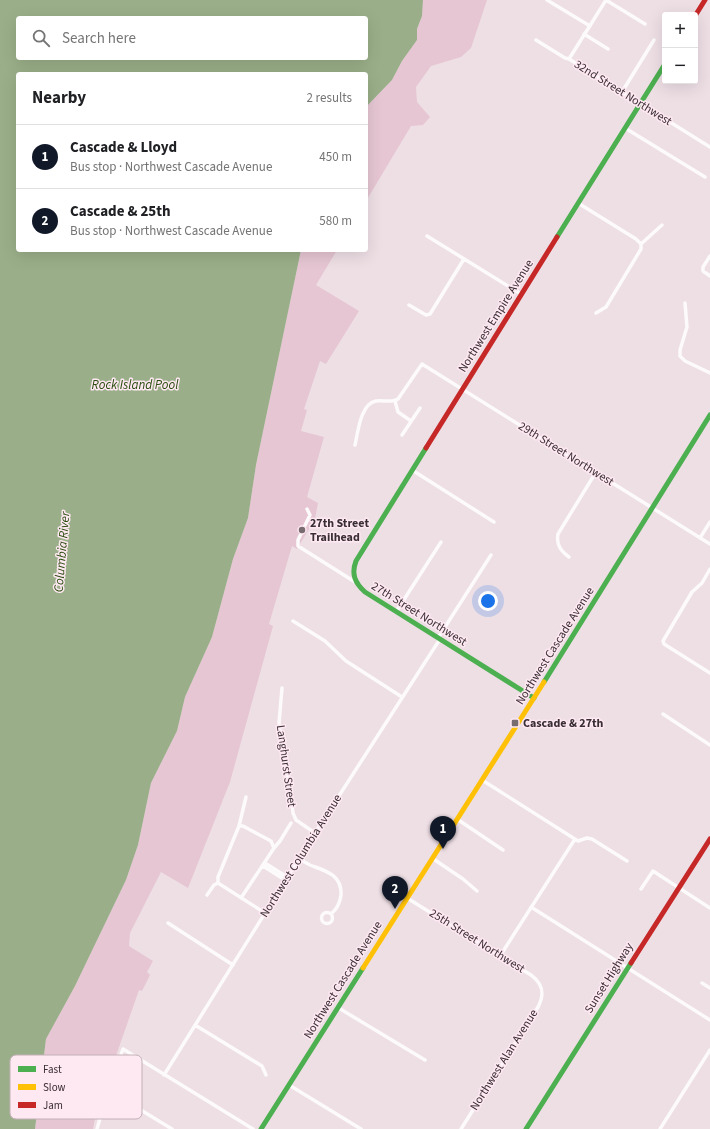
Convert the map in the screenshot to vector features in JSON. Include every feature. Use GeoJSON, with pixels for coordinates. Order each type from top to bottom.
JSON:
{"type":"FeatureCollection","features":[{"type":"Feature","properties":{"kind":"main road"},"geometry":{"type":"LineString","coordinates":[[698,12],[705,0]]}},
{"type":"Feature","properties":{"kind":"main road","name":"Northwest Empire Avenue"},"geometry":{"type":"LineString","coordinates":[[355,582],[353,572],[356,561],[662,69]]}},
{"type":"Feature","properties":{"kind":"main road","name":"Northwest Cascade Avenue"},"geometry":{"type":"LineString","coordinates":[[261,1129],[534,698],[710,415]]}},
{"type":"Feature","properties":{"kind":"main road","name":"27th Street Northwest"},"geometry":{"type":"LineString","coordinates":[[355,582],[365,592],[534,698]]}},
{"type":"Feature","properties":{"kind":"main road","name":"Sunset Highway"},"geometry":{"type":"LineString","coordinates":[[526,1129],[710,838]]}},
{"type":"Feature","properties":{"kind":"street"},"geometry":{"type":"LineString","coordinates":[[547,0],[590,26]]}},
{"type":"Feature","properties":{"kind":"street"},"geometry":{"type":"LineString","coordinates":[[569,59],[606,0],[645,24]]}},
{"type":"Feature","properties":{"kind":"street"},"geometry":{"type":"LineString","coordinates":[[584,34],[608,49]]}},
{"type":"Feature","properties":{"kind":"street","name":"32nd Street Northwest"},"geometry":{"type":"LineString","coordinates":[[536,40],[710,147]]}},
{"type":"Feature","properties":{"kind":"street"},"geometry":{"type":"LineString","coordinates":[[622,92],[654,40]]}},
{"type":"Feature","properties":{"kind":"street"},"geometry":{"type":"LineString","coordinates":[[625,128],[705,177]]}},
{"type":"Feature","properties":{"kind":"street"},"geometry":{"type":"LineString","coordinates":[[578,203],[636,239],[641,244]]}},
{"type":"Feature","properties":{"kind":"street"},"geometry":{"type":"LineString","coordinates":[[596,313],[606,307],[641,249],[641,244],[662,225]]}},
{"type":"Feature","properties":{"kind":"street"},"geometry":{"type":"LineString","coordinates":[[427,236],[521,294]]}},
{"type":"Feature","properties":{"kind":"street"},"geometry":{"type":"LineString","coordinates":[[710,256],[703,267],[703,271],[710,276]]}},
{"type":"Feature","properties":{"kind":"street"},"geometry":{"type":"LineString","coordinates":[[409,305],[426,315],[430,314],[464,259]]}},
{"type":"Feature","properties":{"kind":"street"},"geometry":{"type":"LineString","coordinates":[[685,303],[687,327],[680,350],[680,356],[685,361],[710,373]]}},
{"type":"Feature","properties":{"kind":"street","name":"29th Street Northwest"},"geometry":{"type":"LineString","coordinates":[[395,401],[401,396],[422,364],[710,544]]}},
{"type":"Feature","properties":{"kind":"street"},"geometry":{"type":"LineString","coordinates":[[356,445],[362,415],[367,407],[374,402],[395,401],[398,412],[411,421]]}},
{"type":"Feature","properties":{"kind":"street"},"geometry":{"type":"LineString","coordinates":[[402,435],[420,408]]}},
{"type":"Feature","properties":{"kind":"street"},"geometry":{"type":"LineString","coordinates":[[412,470],[494,522]]}},
{"type":"Feature","properties":{"kind":"street"},"geometry":{"type":"LineString","coordinates":[[569,557],[564,553],[558,544],[558,534],[596,472]]}},
{"type":"Feature","properties":{"kind":"street","name":"27th Street Northwest"},"geometry":{"type":"LineString","coordinates":[[307,509],[310,515],[300,535],[298,544],[300,548],[355,582]]}},
{"type":"Feature","properties":{"kind":"street"},"geometry":{"type":"LineString","coordinates":[[700,538],[710,522]]}},
{"type":"Feature","properties":{"kind":"street"},"geometry":{"type":"LineString","coordinates":[[396,612],[440,542]]}},
{"type":"Feature","properties":{"kind":"street","name":"Northwest Columbia Avenue"},"geometry":{"type":"LineString","coordinates":[[164,1075],[286,878],[491,555]]}},
{"type":"Feature","properties":{"kind":"street"},"geometry":{"type":"LineString","coordinates":[[710,569],[702,583],[692,592],[662,641],[664,644],[710,673]]}},
{"type":"Feature","properties":{"kind":"street"},"geometry":{"type":"LineString","coordinates":[[293,621],[325,641],[346,661],[402,697]]}},
{"type":"Feature","properties":{"kind":"street","name":"Langhurst Street"},"geometry":{"type":"LineString","coordinates":[[282,688],[279,723],[280,737],[285,754],[293,813],[296,820],[315,833]]}},
{"type":"Feature","properties":{"kind":"street"},"geometry":{"type":"LineString","coordinates":[[663,714],[710,745]]}},
{"type":"Feature","properties":{"kind":"street"},"geometry":{"type":"LineString","coordinates":[[482,780],[578,841],[587,838],[592,839],[627,862]]}},
{"type":"Feature","properties":{"kind":"street"},"geometry":{"type":"LineString","coordinates":[[218,883],[218,877],[239,826],[246,797]]}},
{"type":"Feature","properties":{"kind":"street"},"geometry":{"type":"LineString","coordinates":[[457,819],[503,850]]}},
{"type":"Feature","properties":{"kind":"street"},"geometry":{"type":"LineString","coordinates":[[240,898],[291,823]]}},
{"type":"Feature","properties":{"kind":"street"},"geometry":{"type":"LineString","coordinates":[[239,826],[243,826],[271,841],[274,848]]}},
{"type":"Feature","properties":{"kind":"street"},"geometry":{"type":"LineString","coordinates":[[500,956],[575,839]]}},
{"type":"Feature","properties":{"kind":"street"},"geometry":{"type":"LineString","coordinates":[[299,858],[309,865],[332,874],[337,880],[341,893],[340,901],[338,907],[331,914]]}},
{"type":"Feature","properties":{"kind":"street"},"geometry":{"type":"LineString","coordinates":[[432,858],[463,879],[477,891]]}},
{"type":"Feature","properties":{"kind":"street"},"geometry":{"type":"LineString","coordinates":[[264,864],[286,878]]}},
{"type":"Feature","properties":{"kind":"street"},"geometry":{"type":"LineString","coordinates":[[641,889],[653,871],[710,908]]}},
{"type":"Feature","properties":{"kind":"street"},"geometry":{"type":"LineString","coordinates":[[207,895],[214,885],[218,883]]}},
{"type":"Feature","properties":{"kind":"street"},"geometry":{"type":"LineString","coordinates":[[218,883],[265,913]]}},
{"type":"Feature","properties":{"kind":"street","name":"25th Street Northwest"},"geometry":{"type":"LineString","coordinates":[[407,898],[536,978],[542,988]]}},
{"type":"Feature","properties":{"kind":"street"},"geometry":{"type":"LineString","coordinates":[[531,907],[710,1020]]}},
{"type":"Feature","properties":{"kind":"street"},"geometry":{"type":"LineString","coordinates":[[168,923],[233,965]]}},
{"type":"Feature","properties":{"kind":"street"},"geometry":{"type":"LineString","coordinates":[[702,983],[710,988]]}},
{"type":"Feature","properties":{"kind":"street","name":"Northwest Alan Avenue"},"geometry":{"type":"LineString","coordinates":[[461,1129],[538,1007],[542,997],[542,988]]}},
{"type":"Feature","properties":{"kind":"street"},"geometry":{"type":"LineString","coordinates":[[337,1007],[425,1060]]}},
{"type":"Feature","properties":{"kind":"street"},"geometry":{"type":"LineString","coordinates":[[195,1025],[262,1066],[266,1076]]}},
{"type":"Feature","properties":{"kind":"street"},"geometry":{"type":"LineString","coordinates":[[121,1055],[123,1049],[132,1055]]}},
{"type":"Feature","properties":{"kind":"street"},"geometry":{"type":"LineString","coordinates":[[660,1129],[710,1050]]}},
{"type":"Feature","properties":{"kind":"street"},"geometry":{"type":"LineString","coordinates":[[142,1061],[253,1129]]}},
{"type":"Feature","properties":{"kind":"street"},"geometry":{"type":"LineString","coordinates":[[289,1085],[361,1129]]}},
{"type":"Feature","properties":{"kind":"street"},"geometry":{"type":"LineString","coordinates":[[142,1111],[172,1129]]}},
{"type":"Feature","properties":{"kind":"street"},"geometry":{"type":"LineString","coordinates":[[97,1129],[100,1119]]}},
{"type":"Feature","properties":{"kind":"shaded area"},"geometry":{"type":"Polygon","coordinates":[[[423,0],[487,0],[471,48],[461,57],[431,66],[416,87],[417,102],[430,117],[423,125],[411,126],[368,198],[368,105],[392,80],[402,61],[417,40],[417,29],[422,16],[423,0]]]}},
{"type":"Feature","properties":{"kind":"shaded area"},"geometry":{"type":"Polygon","coordinates":[[[301,252],[336,252],[316,285],[359,311],[326,364],[320,361],[304,409],[307,410],[301,431],[324,437],[307,497],[318,503],[315,519],[297,549],[292,546],[269,624],[273,626],[230,782],[188,888],[161,872],[130,933],[129,946],[153,961],[147,972],[150,975],[142,991],[139,990],[116,1055],[44,1055],[46,1039],[75,986],[126,880],[138,845],[151,783],[177,731],[185,697],[212,637],[233,559],[248,518],[256,465],[301,252]]]}},
{"type":"Feature","properties":{"kind":"shaded area"},"geometry":{"type":"Polygon","coordinates":[[[36,1119],[95,1119],[93,1129],[35,1129],[36,1119]]]}},
{"type":"Feature","properties":{"kind":"water","name":"Rock Island Pool"},"geometry":{"type":"Polygon","coordinates":[[[0,0],[423,0],[422,16],[417,29],[417,40],[402,61],[392,80],[368,105],[368,72],[16,72],[16,252],[301,252],[256,465],[248,518],[233,559],[212,637],[185,697],[177,731],[151,783],[138,845],[126,880],[75,986],[46,1039],[44,1055],[10,1055],[10,1119],[36,1119],[35,1129],[0,1129],[0,0]]]}},
{"type":"Feature","properties":{"kind":"traffic: fast"},"geometry":{"type":"LineString","coordinates":[[557,237],[662,69]]}},
{"type":"Feature","properties":{"kind":"traffic: fast"},"geometry":{"type":"LineString","coordinates":[[544,682],[710,415]]}},
{"type":"Feature","properties":{"kind":"traffic: fast"},"geometry":{"type":"LineString","coordinates":[[426,448],[356,561],[354,570],[356,582],[365,592],[534,698]]}},
{"type":"Feature","properties":{"kind":"traffic: fast"},"geometry":{"type":"LineString","coordinates":[[526,1129],[631,963]]}},
{"type":"Feature","properties":{"kind":"traffic: fast"},"geometry":{"type":"LineString","coordinates":[[261,1129],[363,968]]}},
{"type":"Feature","properties":{"kind":"traffic: slow"},"geometry":{"type":"LineString","coordinates":[[363,968],[544,682]]}},
{"type":"Feature","properties":{"kind":"traffic: jam"},"geometry":{"type":"LineString","coordinates":[[698,12],[705,0]]}},
{"type":"Feature","properties":{"kind":"traffic: jam"},"geometry":{"type":"LineString","coordinates":[[426,448],[557,237]]}},
{"type":"Feature","properties":{"kind":"traffic: jam"},"geometry":{"type":"LineString","coordinates":[[631,963],[710,839]]}},
{"type":"Feature","properties":{"kind":"place","name":"27th Street Trailhead"},"geometry":{"type":"Point","coordinates":[302,530]}},
{"type":"Feature","properties":{"kind":"place","name":"Cascade & 27th"},"geometry":{"type":"Point","coordinates":[515,723]}},
{"type":"Feature","properties":{"kind":"place","name":"Cascade & Lloyd"},"geometry":{"type":"Point","coordinates":[443,849]}},
{"type":"Feature","properties":{"kind":"place","name":"Cascade & 25th"},"geometry":{"type":"Point","coordinates":[395,909]}},
{"type":"Feature","properties":{"kind":"water label","name":"Columbia River"},"geometry":{"type":"Point","coordinates":[62,552]}}]}
